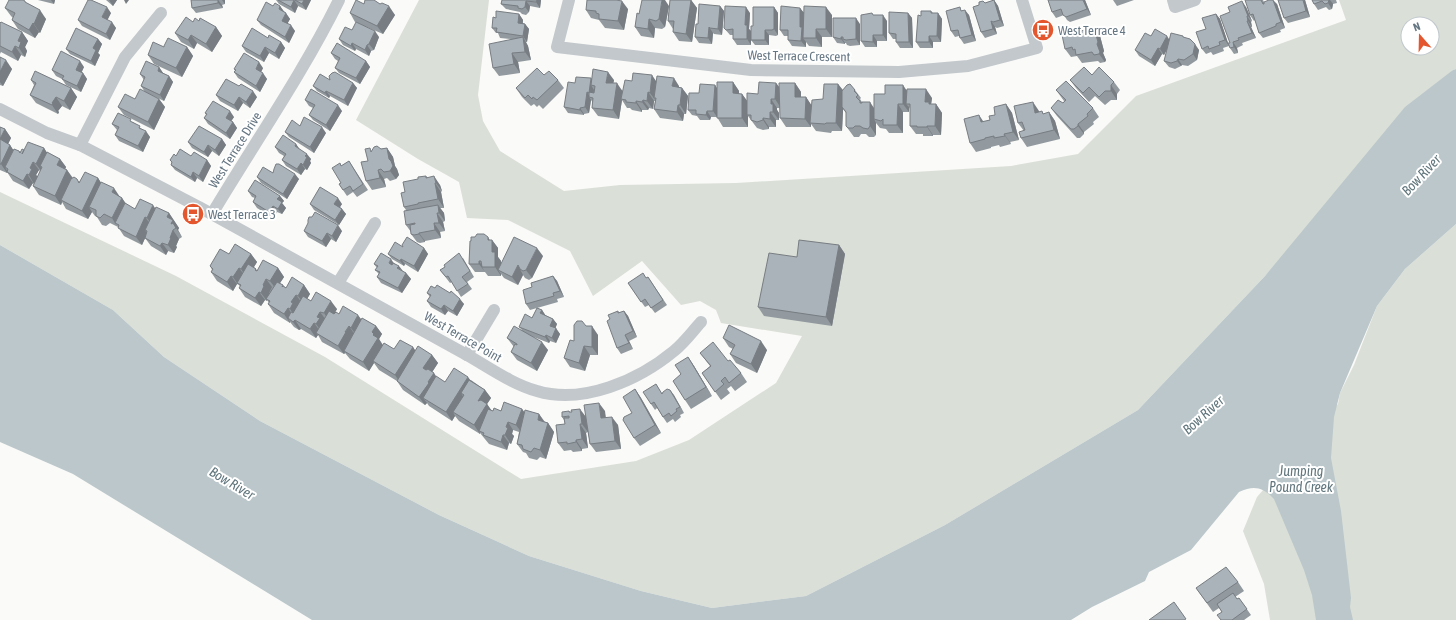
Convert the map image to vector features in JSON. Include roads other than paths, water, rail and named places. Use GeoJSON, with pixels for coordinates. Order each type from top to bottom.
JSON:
{"type":"FeatureCollection","features":[{"type":"Feature","properties":{"kind":"street","name":"West Terrace Drive"},"geometry":{"type":"LineString","coordinates":[[212,214],[289,91],[325,29],[339,0]]}},
{"type":"Feature","properties":{"kind":"street","name":"West Terrace Crescent"},"geometry":{"type":"LineString","coordinates":[[569,0],[557,47],[751,70],[899,72],[968,66],[1037,48],[1022,0]]}},
{"type":"Feature","properties":{"kind":"street"},"geometry":{"type":"LineString","coordinates":[[1173,0],[1175,7],[1196,0]]}},
{"type":"Feature","properties":{"kind":"street"},"geometry":{"type":"LineString","coordinates":[[80,145],[125,57],[161,13]]}},
{"type":"Feature","properties":{"kind":"street"},"geometry":{"type":"LineString","coordinates":[[0,109],[47,133],[80,145],[212,214]]}},
{"type":"Feature","properties":{"kind":"street","name":"West Terrace Point"},"geometry":{"type":"LineString","coordinates":[[212,214],[467,355],[509,380],[538,392],[569,396],[600,390],[630,379],[654,366],[675,350],[701,322]]}},
{"type":"Feature","properties":{"kind":"street"},"geometry":{"type":"LineString","coordinates":[[338,283],[375,223]]}},
{"type":"Feature","properties":{"kind":"street"},"geometry":{"type":"LineString","coordinates":[[467,355],[494,310]]}},
{"type":"Feature","properties":{"kind":"water"},"geometry":{"type":"Polygon","coordinates":[[[1456,69],[1456,224],[1405,269],[1377,306],[1340,393],[1334,417],[1331,458],[1341,511],[1351,598],[1350,607],[1353,620],[1316,620],[1312,595],[1304,570],[1274,499],[1266,492],[1258,488],[1249,488],[1239,492],[1191,550],[1149,572],[1145,581],[1092,607],[1071,620],[312,620],[73,474],[0,442],[0,245],[113,310],[164,357],[260,421],[439,515],[529,556],[641,591],[712,608],[806,596],[945,525],[1138,410],[1265,276],[1405,107],[1456,69]]]}},
{"type":"Feature","properties":{"kind":"place","name":"West Terrace 4"},"geometry":{"type":"Point","coordinates":[1043,30]}},
{"type":"Feature","properties":{"kind":"place","name":"West Terrace 3"},"geometry":{"type":"Point","coordinates":[193,214]}},
{"type":"Feature","properties":{"kind":"water label","name":"Bow River"},"geometry":{"type":"Point","coordinates":[1421,175]}},
{"type":"Feature","properties":{"kind":"water label","name":"Bow River"},"geometry":{"type":"Point","coordinates":[1203,415]}},
{"type":"Feature","properties":{"kind":"water label","name":"Jumping Pound Creek"},"geometry":{"type":"Point","coordinates":[1301,480]}},
{"type":"Feature","properties":{"kind":"water label","name":"Bow River"},"geometry":{"type":"Point","coordinates":[232,483]}}]}
